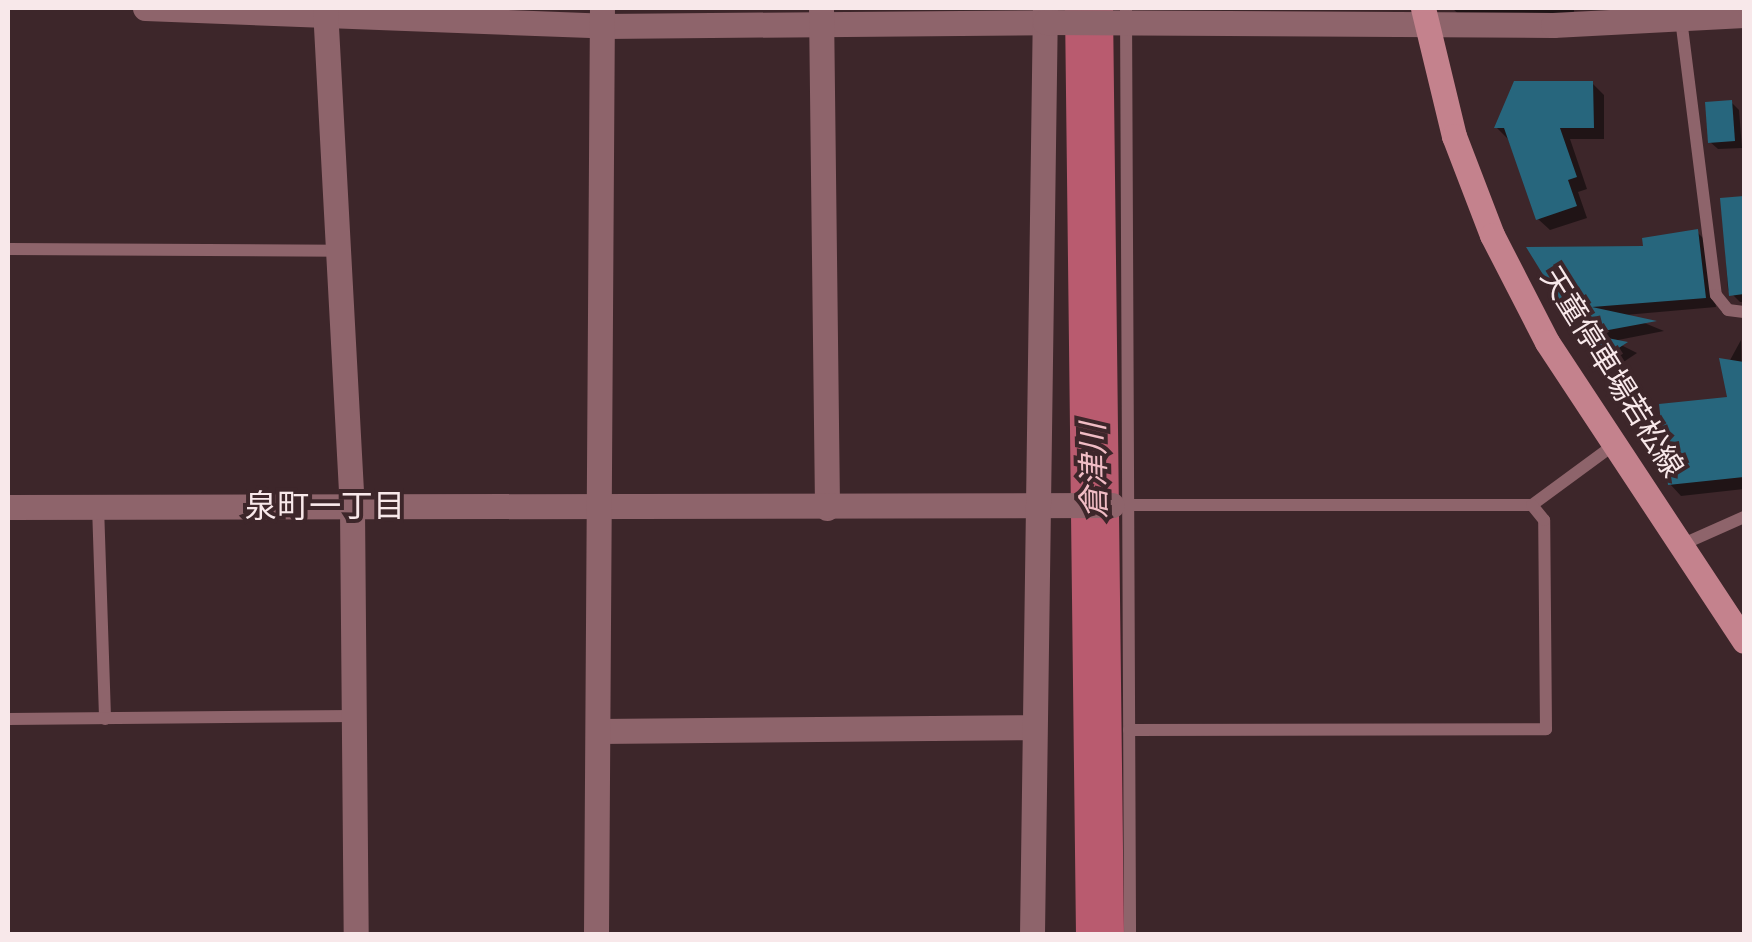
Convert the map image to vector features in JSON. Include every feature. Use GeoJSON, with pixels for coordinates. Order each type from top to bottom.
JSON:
{"type":"FeatureCollection","features":[{"type":"Feature","properties":{"kind":"main road","name":"天童停車場若松線"},"geometry":{"type":"LineString","coordinates":[[1424,14],[1454,136],[1492,235],[1547,342],[1744,641]]}},
{"type":"Feature","properties":{"kind":"street"},"geometry":{"type":"LineString","coordinates":[[144,8],[821,18],[1424,14],[1681,19],[1744,15]]}},
{"type":"Feature","properties":{"kind":"street"},"geometry":{"type":"LineString","coordinates":[[326,11],[352,509],[358,716],[356,934]]}},
{"type":"Feature","properties":{"kind":"street"},"geometry":{"type":"LineString","coordinates":[[1032,934],[1034,727],[1044,506],[1045,15]]}},
{"type":"Feature","properties":{"kind":"street"},"geometry":{"type":"LineString","coordinates":[[596,934],[603,17]]}},
{"type":"Feature","properties":{"kind":"street"},"geometry":{"type":"LineString","coordinates":[[821,18],[827,508]]}},
{"type":"Feature","properties":{"kind":"street"},"geometry":{"type":"LineString","coordinates":[[8,507],[1119,505]]}},
{"type":"Feature","properties":{"kind":"street"},"geometry":{"type":"LineString","coordinates":[[598,731],[1034,727]]}},
{"type":"Feature","properties":{"kind":"lane"},"geometry":{"type":"LineString","coordinates":[[1126,16],[1119,505],[1129,730],[1130,934]]}},
{"type":"Feature","properties":{"kind":"lane"},"geometry":{"type":"LineString","coordinates":[[1681,19],[1716,295],[1728,310],[1744,312]]}},
{"type":"Feature","properties":{"kind":"lane"},"geometry":{"type":"LineString","coordinates":[[8,249],[340,251]]}},
{"type":"Feature","properties":{"kind":"lane"},"geometry":{"type":"LineString","coordinates":[[1119,505],[1532,505],[1615,444]]}},
{"type":"Feature","properties":{"kind":"lane"},"geometry":{"type":"LineString","coordinates":[[1129,730],[1546,729],[1544,520],[1532,505]]}},
{"type":"Feature","properties":{"kind":"lane"},"geometry":{"type":"LineString","coordinates":[[98,506],[105,718]]}},
{"type":"Feature","properties":{"kind":"lane"},"geometry":{"type":"LineString","coordinates":[[1682,545],[1744,517]]}},
{"type":"Feature","properties":{"kind":"lane"},"geometry":{"type":"LineString","coordinates":[[8,719],[358,716]]}},
{"type":"Feature","properties":{"kind":"building"},"geometry":{"type":"Polygon","coordinates":[[[1514,81],[1593,81],[1594,128],[1560,128],[1577,177],[1568,180],[1577,206],[1536,220],[1504,128],[1494,128],[1514,81]]]}},
{"type":"Feature","properties":{"kind":"building"},"geometry":{"type":"Polygon","coordinates":[[[1732,100],[1735,141],[1708,143],[1705,102],[1732,100]]]}},
{"type":"Feature","properties":{"kind":"building"},"geometry":{"type":"Polygon","coordinates":[[[1744,196],[1744,294],[1729,296],[1720,198],[1744,196]]]}},
{"type":"Feature","properties":{"kind":"building"},"geometry":{"type":"Polygon","coordinates":[[[1698,229],[1706,298],[1592,307],[1657,321],[1587,334],[1628,342],[1597,362],[1526,247],[1643,246],[1642,238],[1698,229]]]}},
{"type":"Feature","properties":{"kind":"building"},"geometry":{"type":"Polygon","coordinates":[[[1719,358],[1744,362],[1744,477],[1668,485],[1659,404],[1727,397],[1719,358]]]}},
{"type":"Feature","properties":{"kind":"waterway","name":"倉津川"},"geometry":{"type":"LineString","coordinates":[[1089,8],[1100,934]]}},
{"type":"Feature","properties":{"kind":"district","name":"泉町一丁目"},"geometry":{"type":"Point","coordinates":[325,507]}}]}
